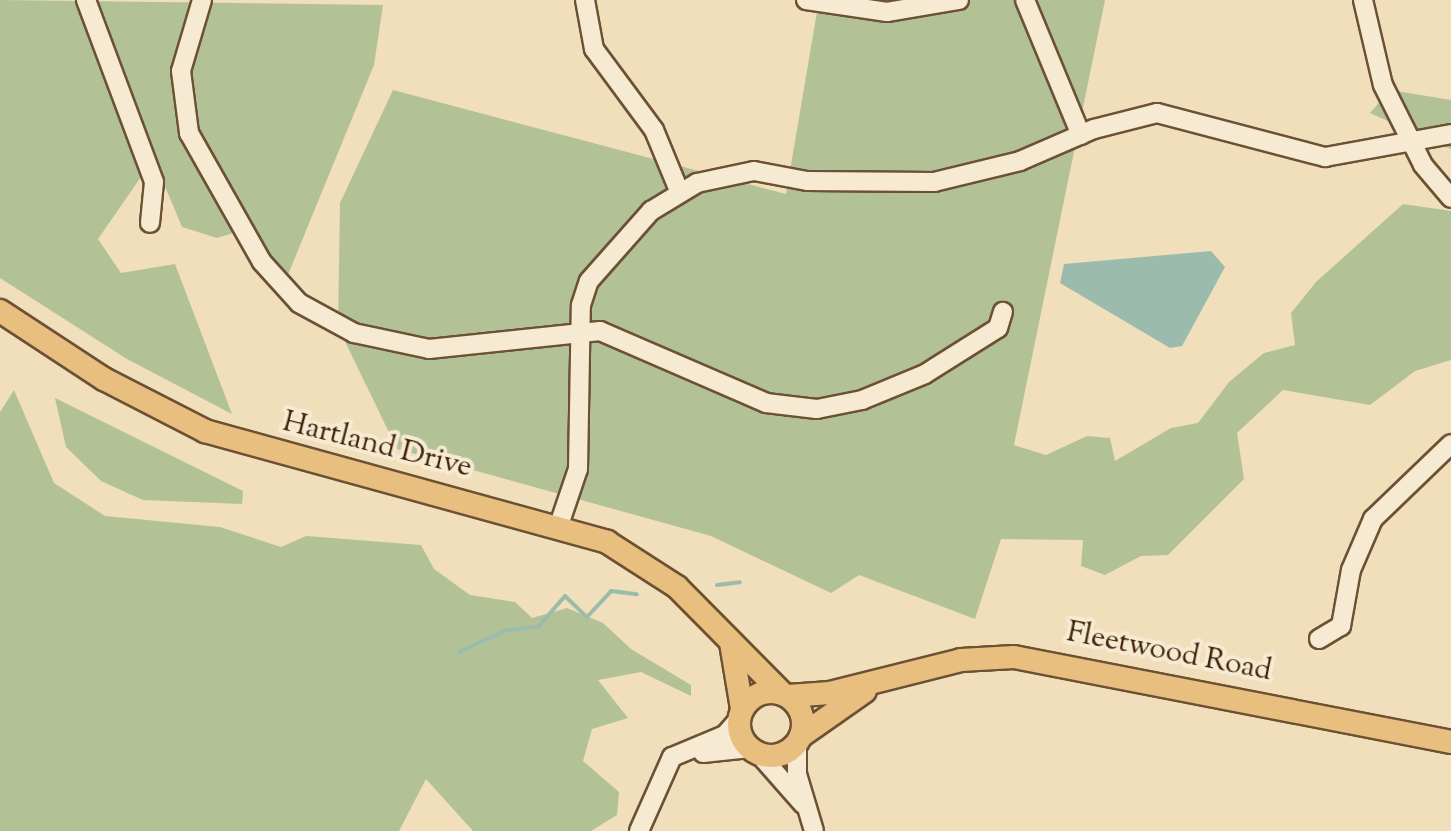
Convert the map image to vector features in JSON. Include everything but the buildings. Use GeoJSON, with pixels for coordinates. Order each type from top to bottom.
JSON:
{"type":"FeatureCollection","features":[{"type":"Feature","properties":{"kind":"main road","name":"Hartland Drive"},"geometry":{"type":"LineString","coordinates":[[0,311],[117,387],[205,430],[559,525],[654,569],[802,712],[799,740]]}},
{"type":"Feature","properties":{"kind":"main road","name":"Hartland Drive"},"geometry":{"type":"LineString","coordinates":[[732,643],[741,714],[754,751]]}},
{"type":"Feature","properties":{"kind":"main road","name":"Fleetwood Road"},"geometry":{"type":"LineString","coordinates":[[786,695],[875,683],[961,660],[1014,657],[1451,742]]}},
{"type":"Feature","properties":{"kind":"main road","name":"Fleetwood Road"},"geometry":{"type":"LineString","coordinates":[[799,740],[875,683]]}},
{"type":"Feature","properties":{"kind":"main road"},"geometry":{"type":"LineString","coordinates":[[741,714],[758,694],[786,695]]}},
{"type":"Feature","properties":{"kind":"main road"},"geometry":{"type":"LineString","coordinates":[[754,751],[780,755],[799,740]]}},
{"type":"Feature","properties":{"kind":"street"},"geometry":{"type":"LineString","coordinates":[[86,0],[154,182],[150,223]]}},
{"type":"Feature","properties":{"kind":"street"},"geometry":{"type":"LineString","coordinates":[[202,0],[181,71],[189,133],[244,236],[298,303],[354,333],[400,346],[448,347],[600,331],[766,403],[817,409],[880,394],[926,374],[998,328],[1004,312]]}},
{"type":"Feature","properties":{"kind":"street"},"geometry":{"type":"LineString","coordinates":[[585,0],[594,48],[654,130],[680,193]]}},
{"type":"Feature","properties":{"kind":"street"},"geometry":{"type":"LineString","coordinates":[[806,0],[887,12],[959,0]]}},
{"type":"Feature","properties":{"kind":"street"},"geometry":{"type":"LineString","coordinates":[[1024,0],[1080,135]]}},
{"type":"Feature","properties":{"kind":"street"},"geometry":{"type":"LineString","coordinates":[[1364,0],[1377,70],[1412,142],[1451,198]]}},
{"type":"Feature","properties":{"kind":"street"},"geometry":{"type":"LineString","coordinates":[[559,525],[578,469],[581,305],[594,272],[636,225],[680,193],[728,172],[754,170],[807,181],[934,182],[1020,161],[1080,135],[1156,113],[1325,157],[1451,134]]}},
{"type":"Feature","properties":{"kind":"street"},"geometry":{"type":"LineString","coordinates":[[1320,639],[1341,626],[1350,570],[1373,519],[1451,444]]}},
{"type":"Feature","properties":{"kind":"street"},"geometry":{"type":"LineString","coordinates":[[639,831],[660,772],[672,757],[725,735],[741,714]]}},
{"type":"Feature","properties":{"kind":"street","name":"Hartland Drive"},"geometry":{"type":"LineString","coordinates":[[799,740],[804,804],[814,831]]}},
{"type":"Feature","properties":{"kind":"street"},"geometry":{"type":"LineString","coordinates":[[693,750],[754,751]]}},
{"type":"Feature","properties":{"kind":"street","name":"Hartland Drive"},"geometry":{"type":"LineString","coordinates":[[754,751],[804,804]]}},
{"type":"Feature","properties":{"kind":"shaded area"},"geometry":{"type":"Polygon","coordinates":[[[0,0],[383,5],[374,65],[285,282],[246,229],[217,238],[182,227],[164,184],[143,174],[98,239],[121,273],[175,264],[232,414],[127,359],[0,278],[0,0]]]}},
{"type":"Feature","properties":{"kind":"shaded area"},"geometry":{"type":"Polygon","coordinates":[[[819,0],[1105,0],[1014,445],[1046,455],[1087,436],[1110,438],[1115,461],[1171,428],[1198,423],[1229,382],[1264,353],[1295,345],[1291,313],[1316,282],[1403,204],[1451,211],[1451,360],[1415,371],[1370,405],[1283,390],[1237,433],[1244,479],[1168,555],[1141,556],[1105,575],[1081,566],[1083,540],[1001,539],[975,619],[859,575],[831,593],[711,536],[397,449],[338,327],[340,203],[393,90],[786,194],[819,0]]]}},
{"type":"Feature","properties":{"kind":"shaded area"},"geometry":{"type":"Polygon","coordinates":[[[1390,90],[1451,100],[1451,149],[1370,113],[1390,90]]]}},
{"type":"Feature","properties":{"kind":"shaded area"},"geometry":{"type":"Polygon","coordinates":[[[1211,251],[1225,267],[1182,346],[1170,348],[1060,283],[1064,264],[1211,251]]]}},
{"type":"Feature","properties":{"kind":"shaded area"},"geometry":{"type":"Polygon","coordinates":[[[14,390],[54,483],[105,516],[220,527],[281,547],[306,536],[421,545],[434,569],[470,595],[515,602],[532,618],[567,608],[603,623],[631,649],[691,685],[691,696],[641,672],[598,680],[628,718],[592,729],[583,761],[619,792],[617,815],[591,831],[473,831],[426,779],[399,831],[0,831],[0,412],[14,390]]]}},
{"type":"Feature","properties":{"kind":"shaded area"},"geometry":{"type":"Polygon","coordinates":[[[55,398],[243,491],[242,504],[143,500],[101,481],[66,447],[55,398]]]}},
{"type":"Feature","properties":{"kind":"waterway"},"geometry":{"type":"LineString","coordinates":[[717,585],[740,582]]}},
{"type":"Feature","properties":{"kind":"waterway"},"geometry":{"type":"LineString","coordinates":[[459,652],[507,630],[538,627],[565,596],[587,617],[611,591],[637,594]]}}]}
